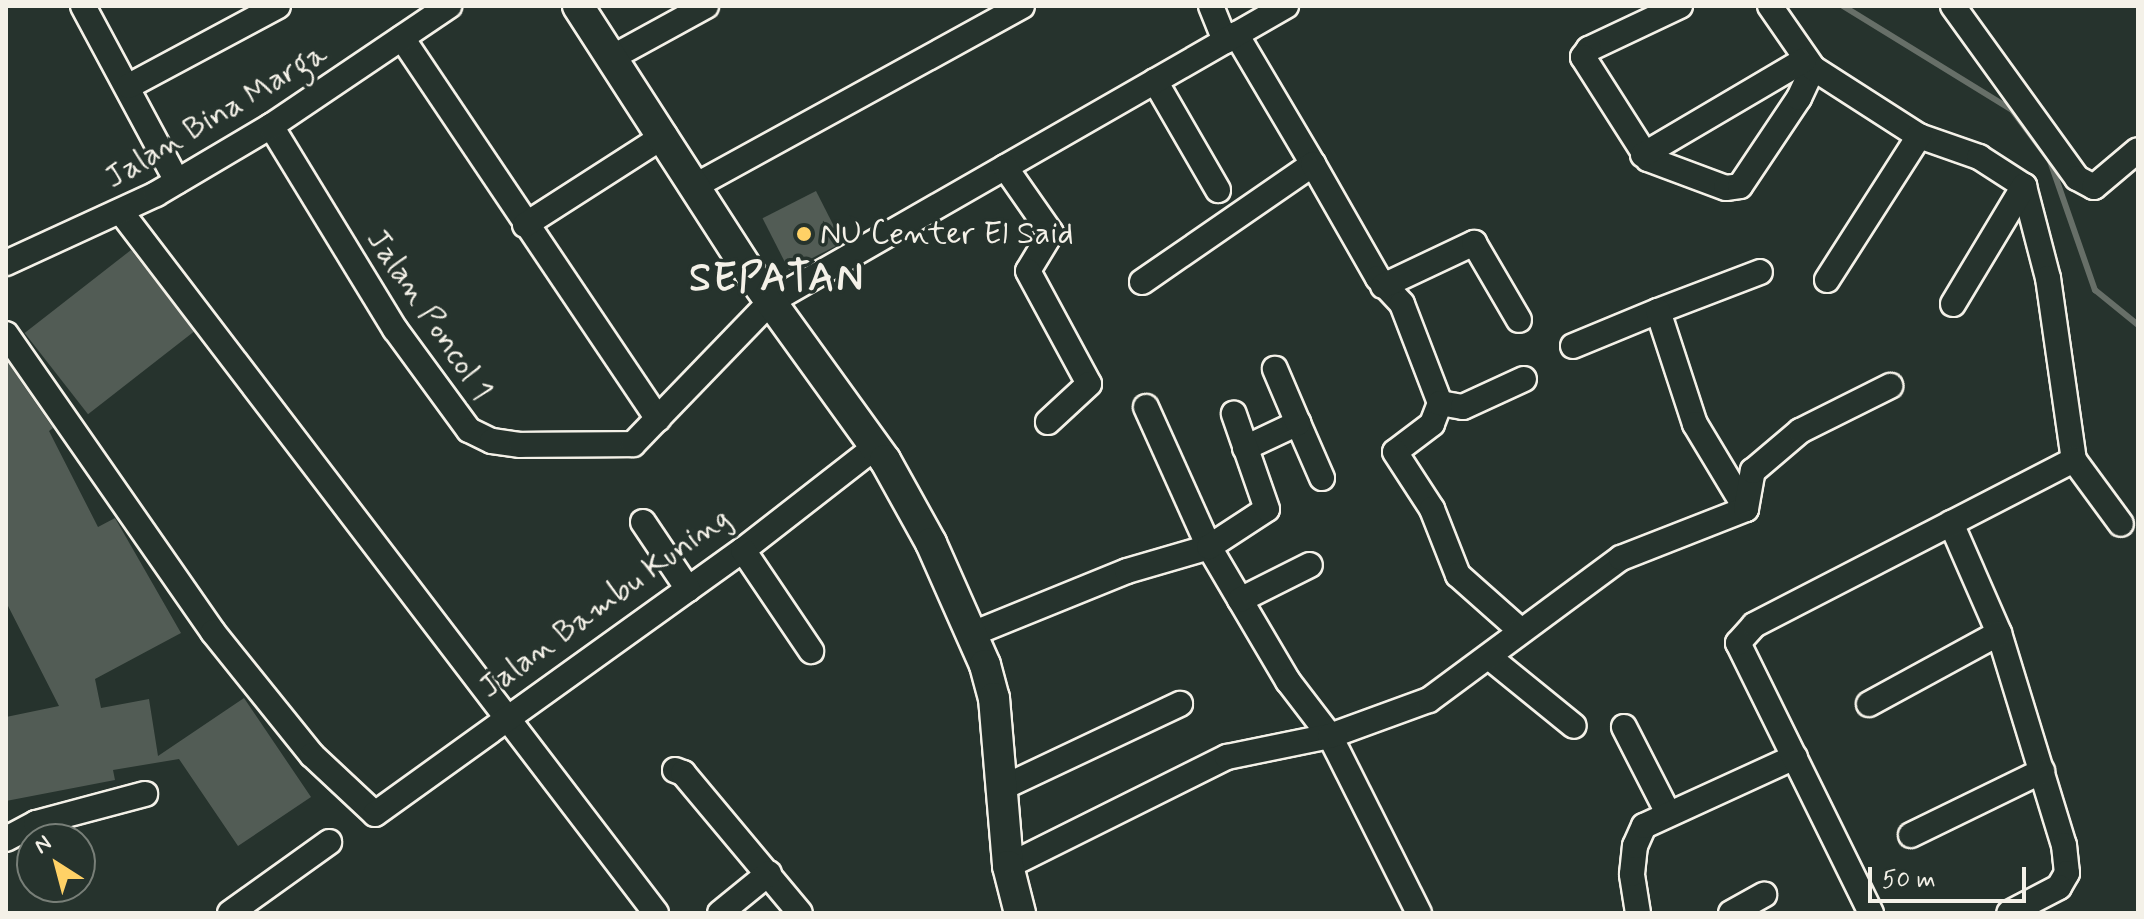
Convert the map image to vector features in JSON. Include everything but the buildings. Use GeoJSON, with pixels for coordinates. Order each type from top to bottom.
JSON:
{"type":"FeatureCollection","features":[{"type":"Feature","properties":{"kind":"street"},"geometry":{"type":"LineString","coordinates":[[83,6],[129,86],[177,181]]}},
{"type":"Feature","properties":{"kind":"street"},"geometry":{"type":"LineString","coordinates":[[129,86],[278,6]]}},
{"type":"Feature","properties":{"kind":"street","name":"Jalan Bina Marga"},"geometry":{"type":"LineString","coordinates":[[6,263],[121,212],[177,181],[271,126],[449,6]]}},
{"type":"Feature","properties":{"kind":"street"},"geometry":{"type":"LineString","coordinates":[[578,6],[665,135],[770,302],[914,508],[972,634],[994,698],[1008,866],[1020,913]]}},
{"type":"Feature","properties":{"kind":"street"},"geometry":{"type":"LineString","coordinates":[[613,57],[706,6]]}},
{"type":"Feature","properties":{"kind":"street"},"geometry":{"type":"LineString","coordinates":[[695,186],[1022,6]]}},
{"type":"Feature","properties":{"kind":"street"},"geometry":{"type":"LineString","coordinates":[[1211,6],[1313,164],[1383,286],[1402,304],[1440,403],[1432,424],[1395,452],[1432,509],[1458,575],[1521,631]]}},
{"type":"Feature","properties":{"kind":"street"},"geometry":{"type":"LineString","coordinates":[[402,38],[658,419],[770,302],[1286,6]]}},
{"type":"Feature","properties":{"kind":"street"},"geometry":{"type":"LineString","coordinates":[[1680,6],[1584,53],[1643,155],[1726,188],[1740,186],[1799,98],[1808,64]]}},
{"type":"Feature","properties":{"kind":"street"},"geometry":{"type":"LineString","coordinates":[[1770,6],[1808,64],[1919,136],[1979,157],[2024,186],[2048,278],[2074,460],[2121,524]]}},
{"type":"Feature","properties":{"kind":"street"},"geometry":{"type":"LineString","coordinates":[[1953,6],[2038,130],[2077,178],[2094,187],[2138,150]]}},
{"type":"Feature","properties":{"kind":"street"},"geometry":{"type":"LineString","coordinates":[[1643,155],[1808,64]]}},
{"type":"Feature","properties":{"kind":"street"},"geometry":{"type":"LineString","coordinates":[[1155,81],[1218,190]]}},
{"type":"Feature","properties":{"kind":"street","name":"Jalan Poncol 1"},"geometry":{"type":"LineString","coordinates":[[271,126],[395,329],[469,430],[492,441],[521,445],[626,445],[639,440],[658,419]]}},
{"type":"Feature","properties":{"kind":"street"},"geometry":{"type":"LineString","coordinates":[[525,225],[665,135]]}},
{"type":"Feature","properties":{"kind":"street"},"geometry":{"type":"LineString","coordinates":[[1827,280],[1919,136]]}},
{"type":"Feature","properties":{"kind":"street"},"geometry":{"type":"LineString","coordinates":[[1142,282],[1313,164]]}},
{"type":"Feature","properties":{"kind":"street"},"geometry":{"type":"LineString","coordinates":[[1005,167],[1051,233],[1028,271],[1089,384],[1048,422]]}},
{"type":"Feature","properties":{"kind":"street"},"geometry":{"type":"LineString","coordinates":[[1953,304],[2024,186]]}},
{"type":"Feature","properties":{"kind":"street"},"geometry":{"type":"LineString","coordinates":[[121,212],[656,913]]}},
{"type":"Feature","properties":{"kind":"street"},"geometry":{"type":"LineString","coordinates":[[1383,286],[1474,243],[1519,320]]}},
{"type":"Feature","properties":{"kind":"street"},"geometry":{"type":"LineString","coordinates":[[1573,346],[1760,272]]}},
{"type":"Feature","properties":{"kind":"street"},"geometry":{"type":"LineString","coordinates":[[1658,311],[1695,424],[1746,509]]}},
{"type":"Feature","properties":{"kind":"street","name":"Jalan Bambu Kuning"},"geometry":{"type":"LineString","coordinates":[[6,334],[213,632],[312,755],[375,814],[743,550],[874,448]]}},
{"type":"Feature","properties":{"kind":"street"},"geometry":{"type":"LineString","coordinates":[[1275,369],[1322,478]]}},
{"type":"Feature","properties":{"kind":"street"},"geometry":{"type":"LineString","coordinates":[[1440,403],[1463,407],[1524,379]]}},
{"type":"Feature","properties":{"kind":"street"},"geometry":{"type":"LineString","coordinates":[[1746,509],[1753,471],[1800,431],[1890,386]]}},
{"type":"Feature","properties":{"kind":"street"},"geometry":{"type":"LineString","coordinates":[[1146,407],[1209,547],[1288,681],[1330,736],[1419,913]]}},
{"type":"Feature","properties":{"kind":"street"},"geometry":{"type":"LineString","coordinates":[[972,634],[1127,571],[1209,547],[1267,509],[1234,414]]}},
{"type":"Feature","properties":{"kind":"street"},"geometry":{"type":"LineString","coordinates":[[1245,448],[1298,423]]}},
{"type":"Feature","properties":{"kind":"street"},"geometry":{"type":"LineString","coordinates":[[1871,913],[1795,757],[1737,649],[1754,625],[2074,460]]}},
{"type":"Feature","properties":{"kind":"street"},"geometry":{"type":"LineString","coordinates":[[1008,866],[1227,757],[1330,736],[1403,713],[1489,657],[1621,558],[1746,509]]}},
{"type":"Feature","properties":{"kind":"street"},"geometry":{"type":"LineString","coordinates":[[643,522],[688,589]]}},
{"type":"Feature","properties":{"kind":"street"},"geometry":{"type":"LineString","coordinates":[[1951,523],[1999,633],[2042,771],[2067,873],[2059,887],[2009,913]]}},
{"type":"Feature","properties":{"kind":"street"},"geometry":{"type":"LineString","coordinates":[[743,550],[811,651]]}},
{"type":"Feature","properties":{"kind":"street"},"geometry":{"type":"LineString","coordinates":[[1240,600],[1310,565]]}},
{"type":"Feature","properties":{"kind":"street"},"geometry":{"type":"LineString","coordinates":[[1869,704],[1999,633]]}},
{"type":"Feature","properties":{"kind":"street"},"geometry":{"type":"LineString","coordinates":[[1489,657],[1574,726]]}},
{"type":"Feature","properties":{"kind":"street"},"geometry":{"type":"LineString","coordinates":[[1002,788],[1180,704]]}},
{"type":"Feature","properties":{"kind":"street"},"geometry":{"type":"LineString","coordinates":[[1624,727],[1667,811]]}},
{"type":"Feature","properties":{"kind":"street"},"geometry":{"type":"LineString","coordinates":[[1638,913],[1635,846],[1644,826],[1667,811],[1795,757]]}},
{"type":"Feature","properties":{"kind":"street"},"geometry":{"type":"LineString","coordinates":[[675,770],[683,773],[800,913]]}},
{"type":"Feature","properties":{"kind":"street"},"geometry":{"type":"LineString","coordinates":[[1911,835],[2042,771]]}},
{"type":"Feature","properties":{"kind":"street"},"geometry":{"type":"LineString","coordinates":[[6,839],[36,823],[145,794]]}},
{"type":"Feature","properties":{"kind":"street"},"geometry":{"type":"LineString","coordinates":[[230,913],[329,842]]}},
{"type":"Feature","properties":{"kind":"street"},"geometry":{"type":"LineString","coordinates":[[720,913],[769,873]]}},
{"type":"Feature","properties":{"kind":"street"},"geometry":{"type":"LineString","coordinates":[[1731,913],[1764,895]]}},
{"type":"Feature","properties":{"kind":"waterway"},"geometry":{"type":"LineString","coordinates":[[1843,6],[2012,110],[2050,161],[2095,290],[2138,325]]}},
{"type":"Feature","properties":{"kind":"place","name":"NU Center El Said"},"geometry":{"type":"Point","coordinates":[804,234]}},
{"type":"Feature","properties":{"kind":"district","name":"SEPATAN"},"geometry":{"type":"Point","coordinates":[777,279]}}]}
